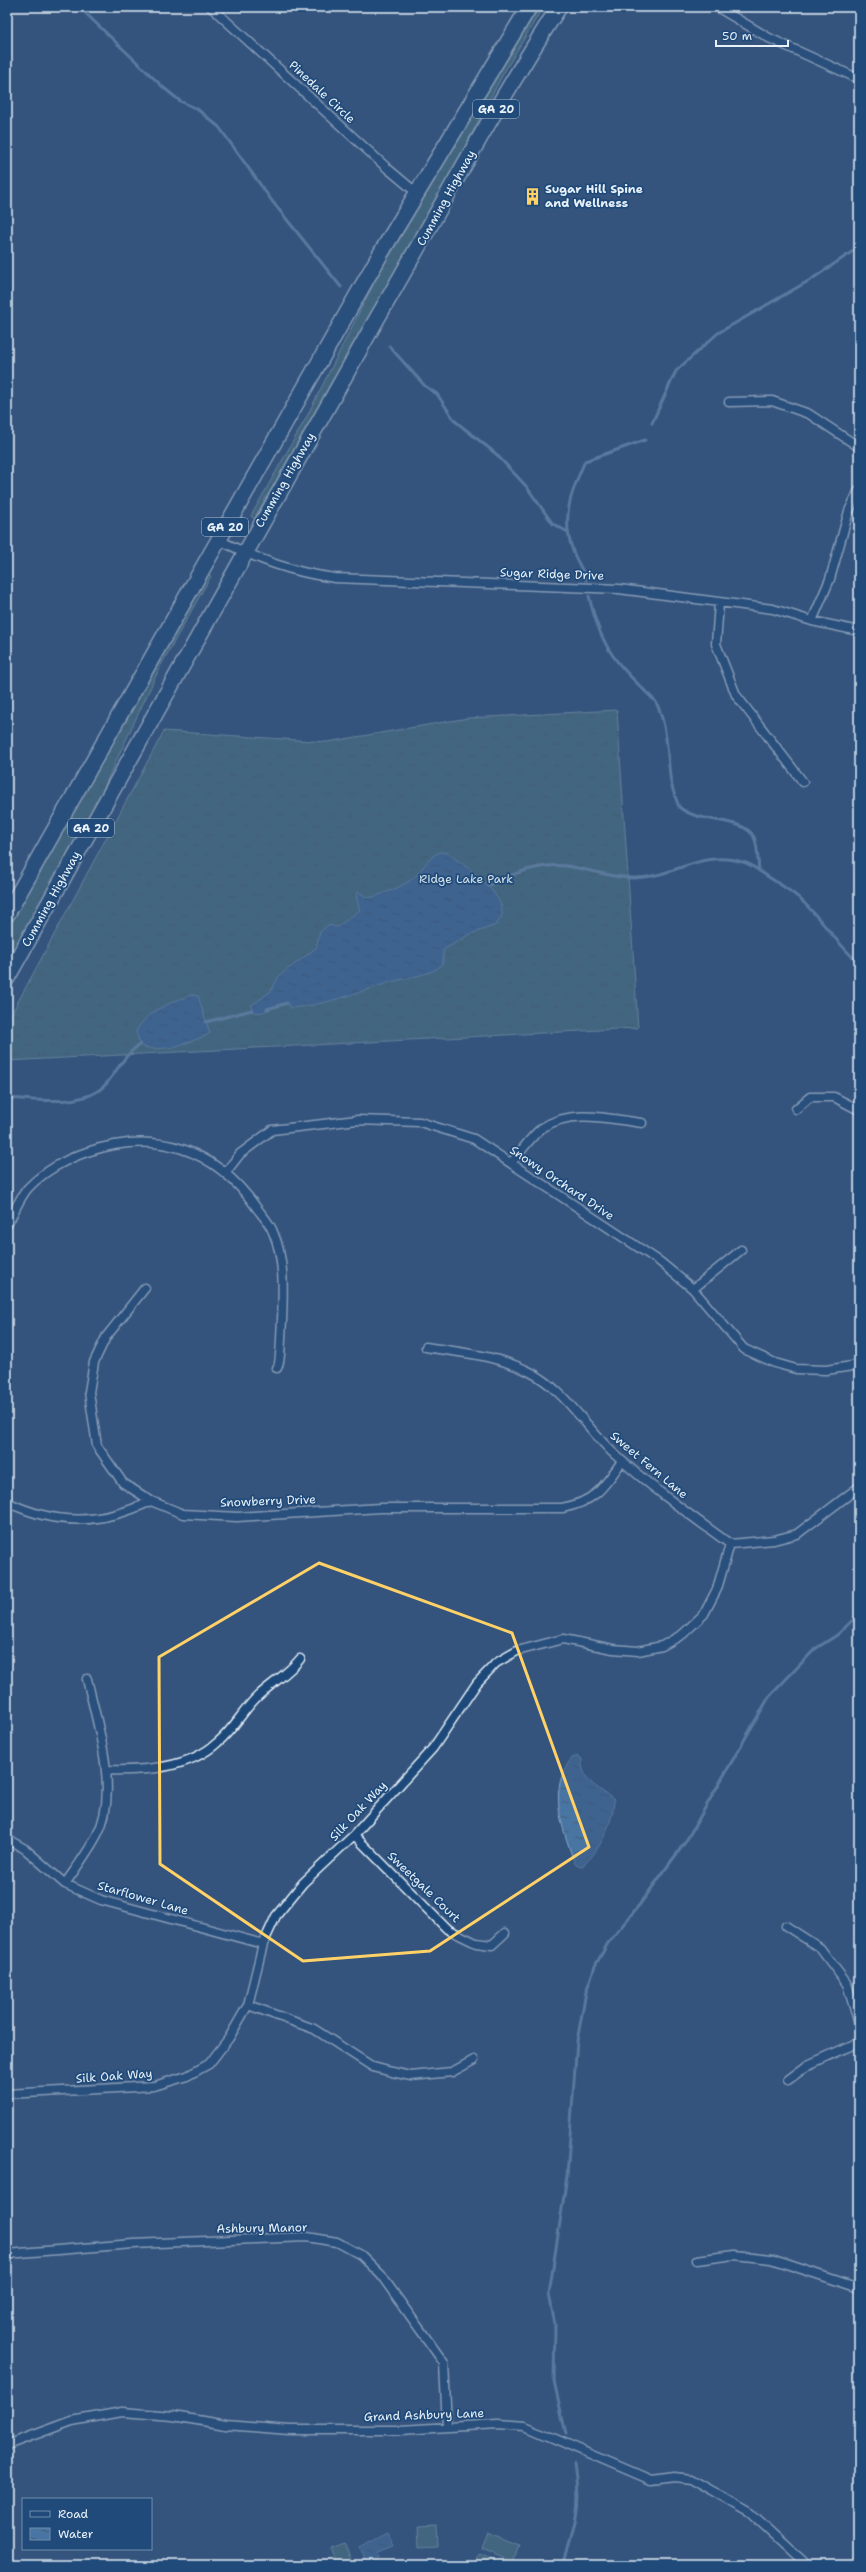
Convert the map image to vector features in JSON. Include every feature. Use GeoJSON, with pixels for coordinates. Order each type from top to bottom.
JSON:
{"type":"FeatureCollection","features":[{"type":"Feature","properties":{"kind":"highway","name":"Cumming Highway"},"geometry":{"type":"LineString","coordinates":[[7,914],[381,253],[418,194],[529,7]]}},
{"type":"Feature","properties":{"kind":"highway","name":"Cumming Highway"},"geometry":{"type":"LineString","coordinates":[[7,978],[244,553],[521,65],[559,7]]}},
{"type":"Feature","properties":{"kind":"street","name":"Pinedale Circle"},"geometry":{"type":"LineString","coordinates":[[211,7],[387,168],[418,194]]}},
{"type":"Feature","properties":{"kind":"street"},"geometry":{"type":"LineString","coordinates":[[717,7],[768,38],[859,79]]}},
{"type":"Feature","properties":{"kind":"street"},"geometry":{"type":"LineString","coordinates":[[728,402],[772,402],[809,414],[859,447]]}},
{"type":"Feature","properties":{"kind":"street"},"geometry":{"type":"LineString","coordinates":[[812,621],[830,579],[841,545],[849,511],[859,490]]}},
{"type":"Feature","properties":{"kind":"street","name":"Sugar Ridge Drive"},"geometry":{"type":"LineString","coordinates":[[218,539],[244,553],[282,568],[335,578],[619,589],[773,609],[812,621],[859,631]]}},
{"type":"Feature","properties":{"kind":"street"},"geometry":{"type":"LineString","coordinates":[[719,603],[716,644],[736,695],[803,782]]}},
{"type":"Feature","properties":{"kind":"street"},"geometry":{"type":"LineString","coordinates":[[796,1109],[810,1097],[834,1097],[859,1110]]}},
{"type":"Feature","properties":{"kind":"street"},"geometry":{"type":"LineString","coordinates":[[511,1163],[541,1128],[558,1120],[583,1116],[642,1123]]}},
{"type":"Feature","properties":{"kind":"street","name":"Snowy Orchard Drive"},"geometry":{"type":"LineString","coordinates":[[226,1172],[240,1154],[272,1130],[358,1120],[420,1122],[474,1139],[659,1261],[693,1289],[744,1349],[760,1358],[796,1369],[826,1370],[859,1364]]}},
{"type":"Feature","properties":{"kind":"street"},"geometry":{"type":"LineString","coordinates":[[7,1225],[28,1189],[45,1174],[73,1157],[120,1143],[156,1142],[170,1145],[202,1157],[226,1172],[242,1187],[273,1231],[280,1256],[283,1303],[277,1368]]}},
{"type":"Feature","properties":{"kind":"street"},"geometry":{"type":"LineString","coordinates":[[693,1289],[741,1250]]}},
{"type":"Feature","properties":{"kind":"street","name":"Snowberry Drive"},"geometry":{"type":"LineString","coordinates":[[145,1288],[106,1337],[94,1362],[90,1392],[97,1446],[123,1483],[151,1501],[183,1514],[237,1517],[380,1508],[562,1508],[580,1505],[601,1491],[622,1461]]}},
{"type":"Feature","properties":{"kind":"street","name":"Sweet Fern Lane"},"geometry":{"type":"LineString","coordinates":[[426,1347],[502,1360],[531,1372],[552,1386],[592,1433],[622,1461],[730,1544]]}},
{"type":"Feature","properties":{"kind":"street"},"geometry":{"type":"LineString","coordinates":[[730,1544],[774,1540],[797,1534],[859,1487]]}},
{"type":"Feature","properties":{"kind":"street"},"geometry":{"type":"LineString","coordinates":[[7,1502],[30,1513],[67,1520],[104,1519],[132,1511],[151,1501]]}},
{"type":"Feature","properties":{"kind":"street","name":"Silk Oak Way"},"geometry":{"type":"LineString","coordinates":[[7,2094],[154,2086],[187,2076],[209,2064],[229,2038],[248,2005],[263,1944],[276,1916],[303,1883],[354,1835],[432,1748],[478,1682],[496,1663],[517,1651],[564,1639],[613,1649],[638,1652],[662,1646],[683,1634],[704,1614],[717,1589],[730,1544]]}},
{"type":"Feature","properties":{"kind":"street"},"geometry":{"type":"LineString","coordinates":[[106,1770],[141,1771],[198,1755],[217,1744],[238,1722],[256,1697],[300,1658]]}},
{"type":"Feature","properties":{"kind":"street"},"geometry":{"type":"LineString","coordinates":[[65,1884],[98,1834],[105,1809],[106,1770],[87,1679]]}},
{"type":"Feature","properties":{"kind":"street","name":"Sweetgale Court"},"geometry":{"type":"LineString","coordinates":[[354,1835],[447,1929],[476,1943],[492,1945],[505,1933]]}},
{"type":"Feature","properties":{"kind":"street","name":"Starflower Lane"},"geometry":{"type":"LineString","coordinates":[[7,1839],[25,1849],[65,1884],[101,1900],[263,1944]]}},
{"type":"Feature","properties":{"kind":"street"},"geometry":{"type":"LineString","coordinates":[[786,1926],[820,1948],[847,1984],[859,2024]]}},
{"type":"Feature","properties":{"kind":"street"},"geometry":{"type":"LineString","coordinates":[[248,2005],[314,2028],[373,2067],[392,2072],[411,2076],[452,2072],[474,2060]]}},
{"type":"Feature","properties":{"kind":"street"},"geometry":{"type":"LineString","coordinates":[[788,2080],[808,2065],[859,2042]]}},
{"type":"Feature","properties":{"kind":"street","name":"Ashbury Manor"},"geometry":{"type":"LineString","coordinates":[[7,2254],[133,2244],[307,2238],[337,2242],[361,2255],[381,2275],[444,2363],[448,2427]]}},
{"type":"Feature","properties":{"kind":"street"},"geometry":{"type":"LineString","coordinates":[[697,2260],[734,2255],[771,2259],[859,2288]]}},
{"type":"Feature","properties":{"kind":"street","name":"Grand Ashbury Lane"},"geometry":{"type":"LineString","coordinates":[[7,2445],[72,2421],[122,2412],[173,2416],[226,2425],[289,2430],[401,2430],[498,2424],[525,2426],[651,2480],[675,2477],[691,2479],[751,2513],[807,2565]]}},
{"type":"Feature","properties":{"kind":"highlighted area"},"geometry":{"type":"Polygon","coordinates":[[[319,1563],[512,1633],[589,1847],[430,1951],[303,1961],[160,1864],[159,1657],[319,1563]]]}},
{"type":"Feature","properties":{"kind":"green space"},"geometry":{"type":"Polygon","coordinates":[[[535,7],[543,7],[503,74],[411,249],[254,519],[251,516],[306,418],[395,241],[535,7]]]}},
{"type":"Feature","properties":{"kind":"green space"},"geometry":{"type":"Polygon","coordinates":[[[205,573],[211,576],[161,665],[90,817],[7,970],[7,929],[205,573]]]}},
{"type":"Feature","properties":{"kind":"green space","name":"Ridge Lake Park"},"geometry":{"type":"Polygon","coordinates":[[[617,710],[638,1028],[7,1061],[7,1022],[164,731],[327,742],[468,718],[617,710]]]}},
{"type":"Feature","properties":{"kind":"green space"},"geometry":{"type":"Polygon","coordinates":[[[435,2524],[436,2547],[418,2548],[417,2525],[435,2524]]]}},
{"type":"Feature","properties":{"kind":"green space"},"geometry":{"type":"Polygon","coordinates":[[[487,2534],[519,2547],[513,2562],[481,2549],[487,2534]]]}},
{"type":"Feature","properties":{"kind":"green space"},"geometry":{"type":"Polygon","coordinates":[[[346,2544],[354,2565],[338,2565],[332,2549],[346,2544]]]}},
{"type":"Feature","properties":{"kind":"green space"},"geometry":{"type":"Polygon","coordinates":[[[478,2554],[505,2565],[474,2565],[478,2554]]]}},
{"type":"Feature","properties":{"kind":"water"},"geometry":{"type":"Polygon","coordinates":[[[440,852],[448,853],[473,872],[497,897],[501,906],[502,915],[496,925],[468,935],[443,950],[443,964],[425,974],[391,982],[342,998],[317,1004],[291,1008],[287,1003],[260,1012],[252,1011],[251,1006],[270,992],[279,976],[316,948],[320,932],[328,925],[337,927],[360,910],[356,896],[358,892],[368,898],[402,885],[415,877],[431,858],[440,852]]]}},
{"type":"Feature","properties":{"kind":"water"},"geometry":{"type":"Polygon","coordinates":[[[191,995],[198,996],[210,1034],[168,1048],[159,1049],[141,1046],[136,1032],[146,1018],[159,1009],[191,995]]]}},
{"type":"Feature","properties":{"kind":"water"},"geometry":{"type":"Polygon","coordinates":[[[578,1756],[582,1759],[582,1767],[588,1779],[614,1800],[611,1818],[604,1837],[587,1862],[581,1867],[576,1865],[573,1859],[561,1821],[558,1795],[564,1770],[572,1758],[578,1756]]]}},
{"type":"Feature","properties":{"kind":"water"},"geometry":{"type":"Polygon","coordinates":[[[388,2533],[394,2546],[378,2552],[379,2557],[375,2563],[365,2562],[359,2548],[388,2533]]]}},
{"type":"Feature","properties":{"kind":"waterway"},"geometry":{"type":"LineString","coordinates":[[79,7],[164,88],[180,101],[197,109],[219,127],[272,201],[341,287]]}},
{"type":"Feature","properties":{"kind":"waterway"},"geometry":{"type":"LineString","coordinates":[[652,423],[676,371],[718,333],[812,279],[859,247]]}},
{"type":"Feature","properties":{"kind":"waterway"},"geometry":{"type":"LineString","coordinates":[[389,346],[425,386],[437,394],[455,421],[495,453],[526,486],[553,524],[568,532]]}},
{"type":"Feature","properties":{"kind":"waterway"},"geometry":{"type":"LineString","coordinates":[[586,580],[573,552],[569,537],[568,525],[568,514],[572,493],[580,472],[585,461],[645,440]]}},
{"type":"Feature","properties":{"kind":"waterway"},"geometry":{"type":"LineString","coordinates":[[589,596],[599,631],[606,644],[621,666],[656,702],[663,721],[671,783],[679,807],[688,813],[731,823],[748,830],[754,837],[757,849],[759,871]]}},
{"type":"Feature","properties":{"kind":"waterway"},"geometry":{"type":"LineString","coordinates":[[488,886],[506,877],[526,870],[546,866],[575,867],[617,877],[635,878],[664,873],[702,861],[730,859],[751,865],[795,895],[815,914],[843,948],[859,963]]}},
{"type":"Feature","properties":{"kind":"waterway"},"geometry":{"type":"LineString","coordinates":[[267,1009],[287,1003]]}},
{"type":"Feature","properties":{"kind":"waterway"},"geometry":{"type":"LineString","coordinates":[[206,1022],[252,1010]]}},
{"type":"Feature","properties":{"kind":"waterway"},"geometry":{"type":"LineString","coordinates":[[7,1098],[60,1101],[86,1096],[98,1091],[107,1083],[126,1057],[140,1044]]}},
{"type":"Feature","properties":{"kind":"waterway"},"geometry":{"type":"LineString","coordinates":[[566,2434],[554,2381],[555,2325],[549,2294],[567,2176],[577,2041],[586,1992],[595,1966],[608,1943],[640,1904],[686,1841],[769,1697],[815,1649],[837,1635],[859,1614]]}},
{"type":"Feature","properties":{"kind":"waterway"},"geometry":{"type":"LineString","coordinates":[[562,2565],[576,2515],[577,2490],[574,2463]]}},
{"type":"Feature","properties":{"kind":"place","name":"Sugar Hill Spine and Wellness"},"geometry":{"type":"Point","coordinates":[532,196]}}]}
